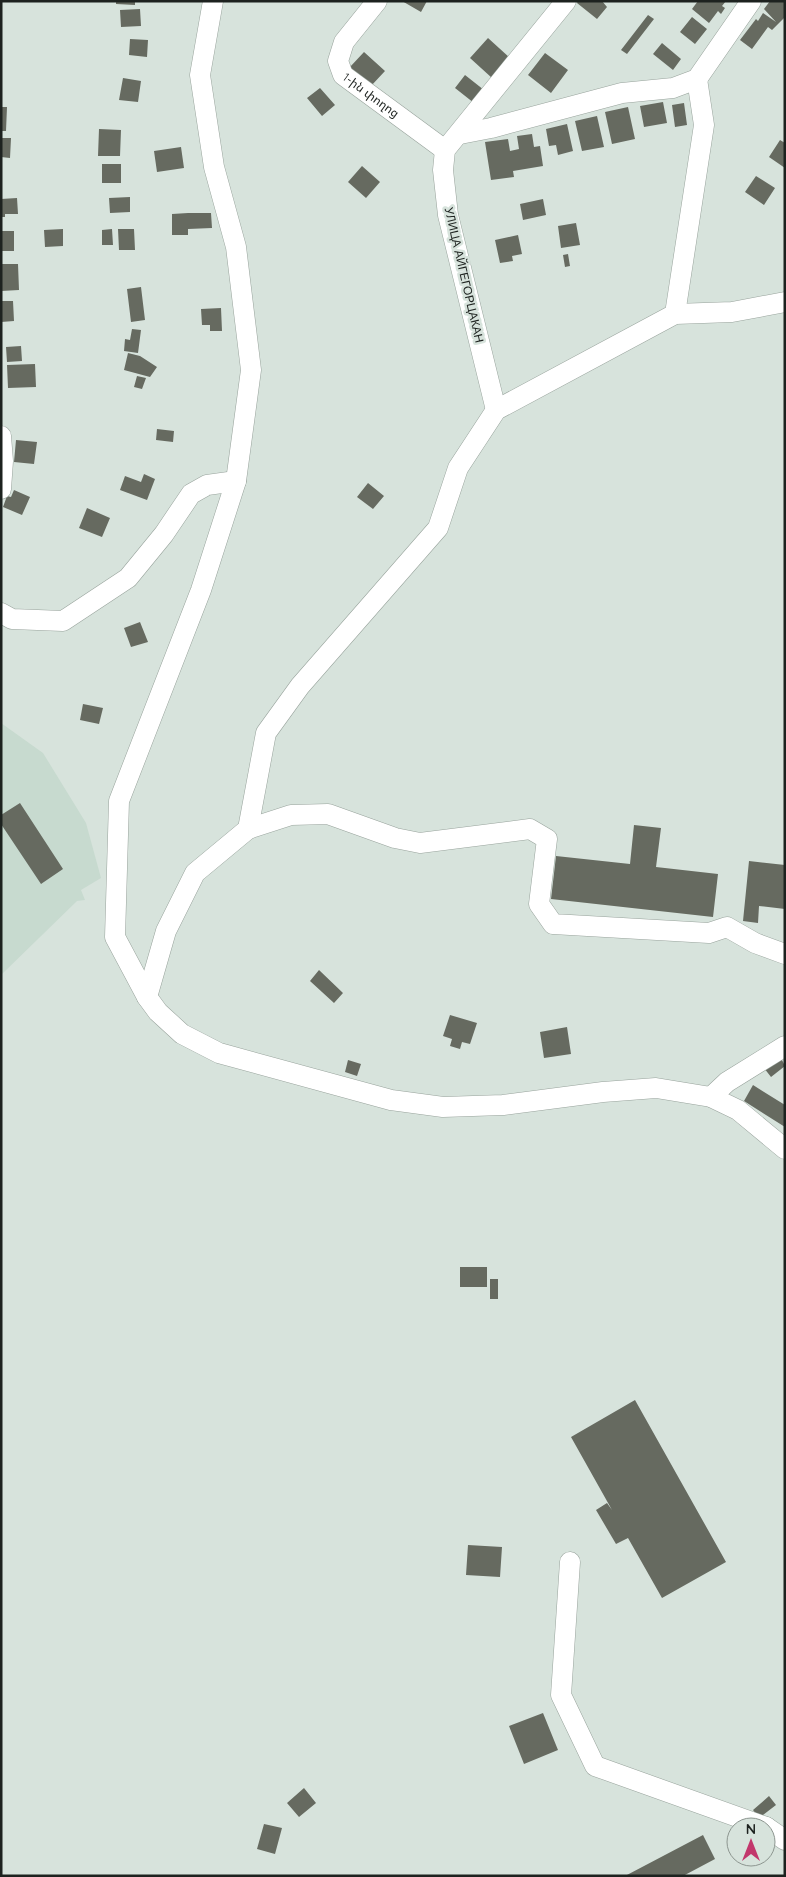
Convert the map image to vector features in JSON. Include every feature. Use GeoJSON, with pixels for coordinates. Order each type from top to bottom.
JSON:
{"type":"FeatureCollection","features":[{"type":"Feature","properties":{"kind":"street"},"geometry":{"type":"LineString","coordinates":[[213,1],[200,75],[214,167],[236,247],[251,370],[236,481],[201,590],[119,801],[114,937],[147,997],[168,1022],[182,1034],[219,1053],[391,1100],[443,1107],[503,1105],[603,1092],[656,1088],[711,1097],[738,1110],[785,1148]]}},
{"type":"Feature","properties":{"kind":"street","name":"1-ին փողոց"},"geometry":{"type":"LineString","coordinates":[[377,1],[344,42],[338,61],[344,75],[445,150]]}},
{"type":"Feature","properties":{"kind":"street"},"geometry":{"type":"LineString","coordinates":[[445,150],[460,134],[566,1]]}},
{"type":"Feature","properties":{"kind":"street"},"geometry":{"type":"LineString","coordinates":[[460,134],[491,128],[622,93],[672,88],[697,79],[751,1]]}},
{"type":"Feature","properties":{"kind":"street"},"geometry":{"type":"LineString","coordinates":[[675,314],[704,125],[697,79]]}},
{"type":"Feature","properties":{"kind":"street","name":"УЛИЦА АЙГЕГОРЦАКАН"},"geometry":{"type":"LineString","coordinates":[[445,150],[443,170],[448,215],[496,410]]}},
{"type":"Feature","properties":{"kind":"street"},"geometry":{"type":"LineString","coordinates":[[248,829],[266,733],[300,686],[438,528],[458,468],[496,410],[675,314],[732,312],[785,302]]}},
{"type":"Feature","properties":{"kind":"street"},"geometry":{"type":"LineString","coordinates":[[1,436],[3,461],[1,488]]}},
{"type":"Feature","properties":{"kind":"street"},"geometry":{"type":"LineString","coordinates":[[1,613],[12,619],[64,621],[128,578],[164,534],[191,494],[207,485],[236,481]]}},
{"type":"Feature","properties":{"kind":"street"},"geometry":{"type":"LineString","coordinates":[[147,997],[166,931],[195,873],[248,829],[291,815],[328,814],[395,838],[420,843],[530,829],[548,839],[539,904],[553,924],[709,933],[727,927],[754,943],[785,954]]}},
{"type":"Feature","properties":{"kind":"street"},"geometry":{"type":"LineString","coordinates":[[711,1097],[728,1082],[785,1046]]}},
{"type":"Feature","properties":{"kind":"street"},"geometry":{"type":"LineString","coordinates":[[570,1562],[561,1695],[595,1766],[738,1817]]}},
{"type":"Feature","properties":{"kind":"shaded area"},"geometry":{"type":"Polygon","coordinates":[[[1,723],[43,753],[86,823],[101,878],[81,890],[85,900],[77,901],[1,975],[1,723]]]}},
{"type":"Feature","properties":{"kind":"building"},"geometry":{"type":"Polygon","coordinates":[[[116,1],[135,1],[135,5],[116,4],[116,1]]]}},
{"type":"Feature","properties":{"kind":"building"},"geometry":{"type":"Polygon","coordinates":[[[402,1],[427,1],[421,12],[402,1]]]}},
{"type":"Feature","properties":{"kind":"building"},"geometry":{"type":"Polygon","coordinates":[[[578,1],[602,1],[607,7],[597,19],[577,3],[578,1]]]}},
{"type":"Feature","properties":{"kind":"building"},"geometry":{"type":"Polygon","coordinates":[[[698,1],[726,1],[722,6],[725,8],[721,14],[718,11],[709,23],[692,9],[698,1]]]}},
{"type":"Feature","properties":{"kind":"building"},"geometry":{"type":"Polygon","coordinates":[[[770,1],[785,1],[785,17],[772,30],[768,27],[752,49],[740,40],[763,13],[776,22],[764,9],[770,1]]]}},
{"type":"Feature","properties":{"kind":"building"},"geometry":{"type":"Polygon","coordinates":[[[140,9],[141,26],[121,27],[120,10],[140,9]]]}},
{"type":"Feature","properties":{"kind":"building"},"geometry":{"type":"Polygon","coordinates":[[[648,15],[654,19],[627,54],[621,50],[648,15]]]}},
{"type":"Feature","properties":{"kind":"building"},"geometry":{"type":"Polygon","coordinates":[[[692,17],[707,29],[695,44],[680,32],[692,17]]]}},
{"type":"Feature","properties":{"kind":"building"},"geometry":{"type":"Polygon","coordinates":[[[488,38],[510,58],[492,78],[470,58],[488,38]]]}},
{"type":"Feature","properties":{"kind":"building"},"geometry":{"type":"Polygon","coordinates":[[[130,39],[148,40],[147,57],[129,55],[130,39]]]}},
{"type":"Feature","properties":{"kind":"building"},"geometry":{"type":"Polygon","coordinates":[[[662,43],[681,59],[673,70],[653,54],[662,43]]]}},
{"type":"Feature","properties":{"kind":"building"},"geometry":{"type":"Polygon","coordinates":[[[364,52],[385,71],[371,86],[350,67],[364,52]]]}},
{"type":"Feature","properties":{"kind":"building"},"geometry":{"type":"Polygon","coordinates":[[[545,53],[568,70],[551,93],[528,75],[545,53]]]}},
{"type":"Feature","properties":{"kind":"building"},"geometry":{"type":"Polygon","coordinates":[[[465,75],[484,90],[474,103],[455,88],[465,75]]]}},
{"type":"Feature","properties":{"kind":"building"},"geometry":{"type":"Polygon","coordinates":[[[123,78],[141,81],[138,102],[119,100],[123,78]]]}},
{"type":"Feature","properties":{"kind":"building"},"geometry":{"type":"Polygon","coordinates":[[[320,88],[335,105],[322,116],[307,98],[320,88]]]}},
{"type":"Feature","properties":{"kind":"building"},"geometry":{"type":"Polygon","coordinates":[[[663,102],[667,123],[644,127],[640,106],[663,102]]]}},
{"type":"Feature","properties":{"kind":"building"},"geometry":{"type":"Polygon","coordinates":[[[684,103],[687,125],[675,127],[672,105],[684,103]]]}},
{"type":"Feature","properties":{"kind":"building"},"geometry":{"type":"Polygon","coordinates":[[[1,107],[7,107],[6,131],[1,131],[1,107]]]}},
{"type":"Feature","properties":{"kind":"building"},"geometry":{"type":"Polygon","coordinates":[[[628,107],[635,139],[612,144],[605,112],[628,107]]]}},
{"type":"Feature","properties":{"kind":"building"},"geometry":{"type":"Polygon","coordinates":[[[597,116],[604,147],[582,151],[575,121],[597,116]]]}},
{"type":"Feature","properties":{"kind":"building"},"geometry":{"type":"Polygon","coordinates":[[[567,124],[573,151],[558,155],[556,145],[549,146],[546,129],[567,124]]]}},
{"type":"Feature","properties":{"kind":"building"},"geometry":{"type":"Polygon","coordinates":[[[99,129],[121,130],[120,156],[98,156],[99,129]]]}},
{"type":"Feature","properties":{"kind":"building"},"geometry":{"type":"Polygon","coordinates":[[[532,134],[534,147],[540,146],[543,166],[513,171],[514,177],[491,180],[485,142],[508,139],[510,151],[519,149],[517,136],[532,134]]]}},
{"type":"Feature","properties":{"kind":"building"},"geometry":{"type":"Polygon","coordinates":[[[1,138],[11,138],[10,158],[1,157],[1,138]]]}},
{"type":"Feature","properties":{"kind":"building"},"geometry":{"type":"Polygon","coordinates":[[[780,140],[785,143],[785,168],[769,157],[780,140]]]}},
{"type":"Feature","properties":{"kind":"building"},"geometry":{"type":"Polygon","coordinates":[[[181,147],[184,168],[157,172],[154,151],[181,147]]]}},
{"type":"Feature","properties":{"kind":"building"},"geometry":{"type":"Polygon","coordinates":[[[102,164],[121,164],[121,183],[102,183],[102,164]]]}},
{"type":"Feature","properties":{"kind":"building"},"geometry":{"type":"Polygon","coordinates":[[[362,166],[380,182],[366,198],[348,182],[362,166]]]}},
{"type":"Feature","properties":{"kind":"building"},"geometry":{"type":"Polygon","coordinates":[[[756,176],[775,188],[764,205],[745,192],[756,176]]]}},
{"type":"Feature","properties":{"kind":"building"},"geometry":{"type":"Polygon","coordinates":[[[130,197],[130,212],[110,213],[109,198],[130,197]]]}},
{"type":"Feature","properties":{"kind":"building"},"geometry":{"type":"Polygon","coordinates":[[[17,198],[18,214],[5,214],[5,217],[1,217],[1,199],[17,198]]]}},
{"type":"Feature","properties":{"kind":"building"},"geometry":{"type":"Polygon","coordinates":[[[543,199],[546,215],[523,220],[520,204],[543,199]]]}},
{"type":"Feature","properties":{"kind":"building"},"geometry":{"type":"Polygon","coordinates":[[[211,213],[212,228],[188,229],[188,235],[172,235],[172,214],[211,213]]]}},
{"type":"Feature","properties":{"kind":"building"},"geometry":{"type":"Polygon","coordinates":[[[576,223],[580,245],[561,248],[558,226],[576,223]]]}},
{"type":"Feature","properties":{"kind":"building"},"geometry":{"type":"Polygon","coordinates":[[[63,229],[63,246],[45,247],[44,230],[63,229]]]}},
{"type":"Feature","properties":{"kind":"building"},"geometry":{"type":"Polygon","coordinates":[[[112,229],[113,245],[102,245],[102,230],[112,229]]]}},
{"type":"Feature","properties":{"kind":"building"},"geometry":{"type":"Polygon","coordinates":[[[118,229],[134,229],[135,250],[119,250],[118,229]]]}},
{"type":"Feature","properties":{"kind":"building"},"geometry":{"type":"Polygon","coordinates":[[[1,231],[14,231],[14,251],[1,251],[1,231]]]}},
{"type":"Feature","properties":{"kind":"building"},"geometry":{"type":"Polygon","coordinates":[[[518,235],[522,254],[512,256],[513,261],[500,263],[495,240],[518,235]]]}},
{"type":"Feature","properties":{"kind":"building"},"geometry":{"type":"Polygon","coordinates":[[[568,254],[570,266],[565,267],[563,255],[568,254]]]}},
{"type":"Feature","properties":{"kind":"building"},"geometry":{"type":"Polygon","coordinates":[[[1,264],[18,264],[19,290],[1,291],[1,264]]]}},
{"type":"Feature","properties":{"kind":"building"},"geometry":{"type":"Polygon","coordinates":[[[141,287],[145,320],[131,322],[127,289],[141,287]]]}},
{"type":"Feature","properties":{"kind":"building"},"geometry":{"type":"Polygon","coordinates":[[[1,301],[13,301],[14,321],[1,322],[1,301]]]}},
{"type":"Feature","properties":{"kind":"building"},"geometry":{"type":"Polygon","coordinates":[[[221,308],[222,331],[210,331],[210,325],[202,325],[201,309],[221,308]]]}},
{"type":"Feature","properties":{"kind":"building"},"geometry":{"type":"Polygon","coordinates":[[[132,329],[141,330],[138,353],[124,351],[125,339],[130,340],[132,329]]]}},
{"type":"Feature","properties":{"kind":"building"},"geometry":{"type":"Polygon","coordinates":[[[21,346],[22,361],[7,362],[6,347],[21,346]]]}},
{"type":"Feature","properties":{"kind":"building"},"geometry":{"type":"Polygon","coordinates":[[[128,353],[140,356],[157,367],[150,377],[124,370],[128,353]]]}},
{"type":"Feature","properties":{"kind":"building"},"geometry":{"type":"Polygon","coordinates":[[[35,364],[36,387],[8,388],[7,365],[35,364]]]}},
{"type":"Feature","properties":{"kind":"building"},"geometry":{"type":"Polygon","coordinates":[[[137,376],[146,378],[142,389],[134,387],[137,376]]]}},
{"type":"Feature","properties":{"kind":"building"},"geometry":{"type":"Polygon","coordinates":[[[157,429],[174,431],[173,442],[156,440],[157,429]]]}},
{"type":"Feature","properties":{"kind":"building"},"geometry":{"type":"Polygon","coordinates":[[[16,440],[37,442],[34,464],[14,462],[16,440]]]}},
{"type":"Feature","properties":{"kind":"building"},"geometry":{"type":"Polygon","coordinates":[[[144,474],[155,479],[147,500],[120,490],[125,476],[141,482],[144,474]]]}},
{"type":"Feature","properties":{"kind":"building"},"geometry":{"type":"Polygon","coordinates":[[[368,483],[384,496],[373,509],[357,497],[368,483]]]}},
{"type":"Feature","properties":{"kind":"building"},"geometry":{"type":"Polygon","coordinates":[[[14,490],[30,497],[22,515],[3,507],[7,496],[11,497],[14,490]]]}},
{"type":"Feature","properties":{"kind":"building"},"geometry":{"type":"Polygon","coordinates":[[[87,508],[110,518],[102,537],[79,528],[87,508]]]}},
{"type":"Feature","properties":{"kind":"building"},"geometry":{"type":"Polygon","coordinates":[[[140,622],[148,642],[131,647],[124,628],[140,622]]]}},
{"type":"Feature","properties":{"kind":"building"},"geometry":{"type":"Polygon","coordinates":[[[83,704],[103,708],[99,724],[80,720],[83,704]]]}},
{"type":"Feature","properties":{"kind":"building"},"geometry":{"type":"Polygon","coordinates":[[[20,803],[63,869],[41,884],[1,824],[1,815],[20,803]]]}},
{"type":"Feature","properties":{"kind":"building"},"geometry":{"type":"Polygon","coordinates":[[[634,825],[661,828],[656,867],[718,874],[713,917],[551,899],[556,856],[630,864],[634,825]]]}},
{"type":"Feature","properties":{"kind":"building"},"geometry":{"type":"Polygon","coordinates":[[[749,861],[785,865],[785,909],[759,906],[758,923],[743,921],[749,861]]]}},
{"type":"Feature","properties":{"kind":"building"},"geometry":{"type":"Polygon","coordinates":[[[319,970],[343,993],[334,1003],[310,981],[319,970]]]}},
{"type":"Feature","properties":{"kind":"building"},"geometry":{"type":"Polygon","coordinates":[[[450,1015],[477,1023],[470,1044],[462,1042],[460,1049],[450,1046],[452,1039],[443,1036],[450,1015]]]}},
{"type":"Feature","properties":{"kind":"building"},"geometry":{"type":"Polygon","coordinates":[[[567,1027],[571,1054],[544,1058],[540,1032],[567,1027]]]}},
{"type":"Feature","properties":{"kind":"building"},"geometry":{"type":"Polygon","coordinates":[[[780,1056],[785,1066],[771,1077],[764,1068],[780,1056]]]}},
{"type":"Feature","properties":{"kind":"building"},"geometry":{"type":"Polygon","coordinates":[[[348,1060],[361,1064],[357,1076],[345,1072],[348,1060]]]}},
{"type":"Feature","properties":{"kind":"building"},"geometry":{"type":"Polygon","coordinates":[[[753,1085],[785,1105],[785,1127],[744,1101],[753,1085]]]}},
{"type":"Feature","properties":{"kind":"building"},"geometry":{"type":"Polygon","coordinates":[[[460,1267],[487,1267],[487,1287],[460,1287],[460,1267]]]}},
{"type":"Feature","properties":{"kind":"building"},"geometry":{"type":"Polygon","coordinates":[[[490,1279],[498,1279],[498,1299],[490,1299],[490,1279]]]}},
{"type":"Feature","properties":{"kind":"building"},"geometry":{"type":"Polygon","coordinates":[[[635,1400],[726,1562],[662,1598],[628,1538],[616,1544],[596,1510],[607,1503],[612,1510],[571,1437],[635,1400]]]}},
{"type":"Feature","properties":{"kind":"building"},"geometry":{"type":"Polygon","coordinates":[[[468,1545],[502,1547],[500,1577],[466,1575],[468,1545]]]}},
{"type":"Feature","properties":{"kind":"building"},"geometry":{"type":"Polygon","coordinates":[[[543,1713],[558,1750],[524,1764],[509,1726],[543,1713]]]}},
{"type":"Feature","properties":{"kind":"building"},"geometry":{"type":"Polygon","coordinates":[[[304,1788],[316,1803],[299,1817],[287,1803],[304,1788]]]}},
{"type":"Feature","properties":{"kind":"building"},"geometry":{"type":"Polygon","coordinates":[[[769,1796],[776,1805],[760,1817],[753,1810],[769,1796]]]}},
{"type":"Feature","properties":{"kind":"building"},"geometry":{"type":"Polygon","coordinates":[[[264,1824],[282,1828],[275,1854],[257,1849],[264,1824]]]}},
{"type":"Feature","properties":{"kind":"building"},"geometry":{"type":"Polygon","coordinates":[[[703,1835],[715,1859],[683,1876],[625,1876],[703,1835]]]}}]}
